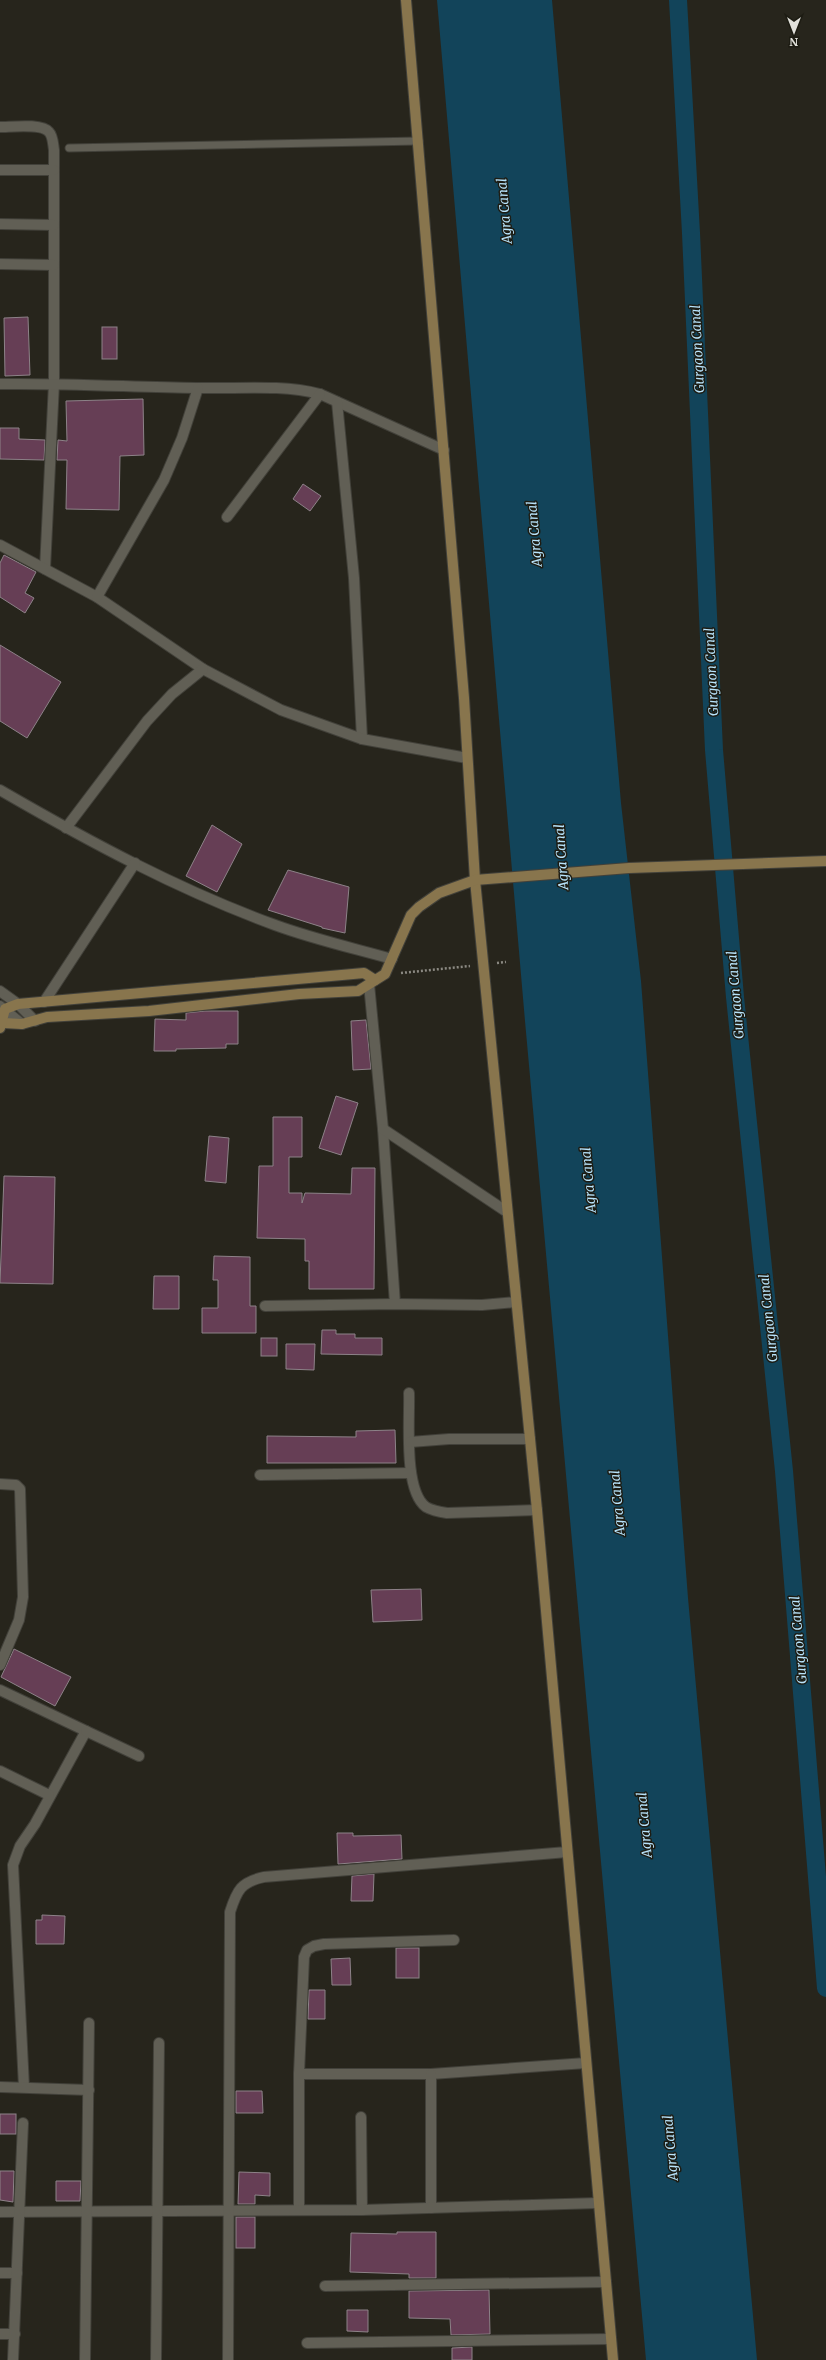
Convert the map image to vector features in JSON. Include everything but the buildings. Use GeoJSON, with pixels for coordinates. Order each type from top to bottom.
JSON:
{"type":"FeatureCollection","features":[{"type":"Feature","properties":{"kind":"street"},"geometry":{"type":"LineString","coordinates":[[406,0],[444,450],[475,880],[506,1212],[537,1510],[612,2360]]}},
{"type":"Feature","properties":{"kind":"street"},"geometry":{"type":"LineString","coordinates":[[0,127],[39,126],[46,129],[53,141],[54,383],[45,569]]}},
{"type":"Feature","properties":{"kind":"street"},"geometry":{"type":"LineString","coordinates":[[0,170],[54,170]]}},
{"type":"Feature","properties":{"kind":"street"},"geometry":{"type":"LineString","coordinates":[[0,224],[54,224]]}},
{"type":"Feature","properties":{"kind":"street"},"geometry":{"type":"LineString","coordinates":[[0,264],[54,265]]}},
{"type":"Feature","properties":{"kind":"street"},"geometry":{"type":"LineString","coordinates":[[0,384],[54,383],[198,388],[299,389],[320,394],[444,450]]}},
{"type":"Feature","properties":{"kind":"street"},"geometry":{"type":"LineString","coordinates":[[96,597],[164,480],[182,438],[198,388]]}},
{"type":"Feature","properties":{"kind":"street"},"geometry":{"type":"LineString","coordinates":[[227,517],[320,394]]}},
{"type":"Feature","properties":{"kind":"street"},"geometry":{"type":"LineString","coordinates":[[337,402],[354,578],[362,739]]}},
{"type":"Feature","properties":{"kind":"street"},"geometry":{"type":"LineString","coordinates":[[0,545],[96,597],[203,669],[281,710],[362,739],[467,758]]}},
{"type":"Feature","properties":{"kind":"street"},"geometry":{"type":"LineString","coordinates":[[66,828],[147,721],[172,694],[203,669]]}},
{"type":"Feature","properties":{"kind":"street"},"geometry":{"type":"LineString","coordinates":[[0,790],[66,828],[135,863],[221,903],[275,925],[392,959]]}},
{"type":"Feature","properties":{"kind":"street"},"geometry":{"type":"LineString","coordinates":[[3,1008],[1,1026],[22,1024],[47,1018],[149,1011],[299,994],[358,990],[385,974],[411,915],[419,906],[439,893],[475,880],[629,868],[826,861]]}},
{"type":"Feature","properties":{"kind":"street"},"geometry":{"type":"LineString","coordinates":[[44,1002],[135,863]]}},
{"type":"Feature","properties":{"kind":"street"},"geometry":{"type":"LineString","coordinates":[[3,1008],[18,1004],[364,973],[372,982],[395,1304]]}},
{"type":"Feature","properties":{"kind":"street"},"geometry":{"type":"LineString","coordinates":[[0,991],[18,1004],[35,1021]]}},
{"type":"Feature","properties":{"kind":"street"},"geometry":{"type":"LineString","coordinates":[[3,1008],[22,1024]]}},
{"type":"Feature","properties":{"kind":"street"},"geometry":{"type":"LineString","coordinates":[[383,1129],[506,1212]]}},
{"type":"Feature","properties":{"kind":"street"},"geometry":{"type":"LineString","coordinates":[[265,1306],[395,1304],[482,1305],[516,1302]]}},
{"type":"Feature","properties":{"kind":"street"},"geometry":{"type":"LineString","coordinates":[[409,1393],[410,1473],[417,1495],[425,1506],[434,1511],[462,1513],[537,1510]]}},
{"type":"Feature","properties":{"kind":"street"},"geometry":{"type":"LineString","coordinates":[[410,1442],[449,1439],[530,1439]]}},
{"type":"Feature","properties":{"kind":"street"},"geometry":{"type":"LineString","coordinates":[[260,1475],[410,1473]]}},
{"type":"Feature","properties":{"kind":"street"},"geometry":{"type":"LineString","coordinates":[[0,1484],[16,1485],[20,1489],[23,1597],[19,1620],[0,1665]]}},
{"type":"Feature","properties":{"kind":"street"},"geometry":{"type":"LineString","coordinates":[[0,1690],[139,1756]]}},
{"type":"Feature","properties":{"kind":"street"},"geometry":{"type":"LineString","coordinates":[[24,2087],[13,1865],[20,1846],[35,1824],[49,1795],[86,1730]]}},
{"type":"Feature","properties":{"kind":"street"},"geometry":{"type":"LineString","coordinates":[[0,1771],[49,1795]]}},
{"type":"Feature","properties":{"kind":"street"},"geometry":{"type":"LineString","coordinates":[[228,2360],[230,2212],[230,1912],[241,1886],[253,1879],[264,1877],[567,1852]]}},
{"type":"Feature","properties":{"kind":"street"},"geometry":{"type":"LineString","coordinates":[[299,2209],[299,2074],[304,1957],[307,1950],[314,1946],[324,1944],[454,1940]]}},
{"type":"Feature","properties":{"kind":"street"},"geometry":{"type":"LineString","coordinates":[[85,2360],[85,2212],[89,2090],[88,2023]]}},
{"type":"Feature","properties":{"kind":"street"},"geometry":{"type":"LineString","coordinates":[[156,2360],[159,2043]]}},
{"type":"Feature","properties":{"kind":"street"},"geometry":{"type":"LineString","coordinates":[[299,2074],[431,2074],[586,2063]]}},
{"type":"Feature","properties":{"kind":"street"},"geometry":{"type":"LineString","coordinates":[[431,2074],[431,2208]]}},
{"type":"Feature","properties":{"kind":"street"},"geometry":{"type":"LineString","coordinates":[[0,2087],[89,2090]]}},
{"type":"Feature","properties":{"kind":"street"},"geometry":{"type":"LineString","coordinates":[[361,2117],[362,2210]]}},
{"type":"Feature","properties":{"kind":"street"},"geometry":{"type":"LineString","coordinates":[[13,2360],[23,2123]]}},
{"type":"Feature","properties":{"kind":"street"},"geometry":{"type":"LineString","coordinates":[[0,2212],[230,2212],[299,2209],[362,2210],[598,2203]]}},
{"type":"Feature","properties":{"kind":"street"},"geometry":{"type":"LineString","coordinates":[[0,2273],[17,2273]]}},
{"type":"Feature","properties":{"kind":"street"},"geometry":{"type":"LineString","coordinates":[[325,2286],[606,2282]]}},
{"type":"Feature","properties":{"kind":"street"},"geometry":{"type":"LineString","coordinates":[[0,2334],[15,2334]]}},
{"type":"Feature","properties":{"kind":"street"},"geometry":{"type":"LineString","coordinates":[[307,2343],[611,2339]]}},
{"type":"Feature","properties":{"kind":"lane"},"geometry":{"type":"LineString","coordinates":[[69,148],[419,140]]}},
{"type":"Feature","properties":{"kind":"path"},"geometry":{"type":"LineString","coordinates":[[385,974],[506,962]]}},
{"type":"Feature","properties":{"kind":"water","name":"Agra Canal"},"geometry":{"type":"Polygon","coordinates":[[[437,0],[552,0],[621,803],[641,981],[688,1598],[757,2360],[646,2360],[525,1021],[437,0]]]}},
{"type":"Feature","properties":{"kind":"waterway","name":"Gurgaon Canal"},"geometry":{"type":"LineString","coordinates":[[678,0],[691,233],[714,750],[735,997],[784,1471],[826,1988]]}}]}
